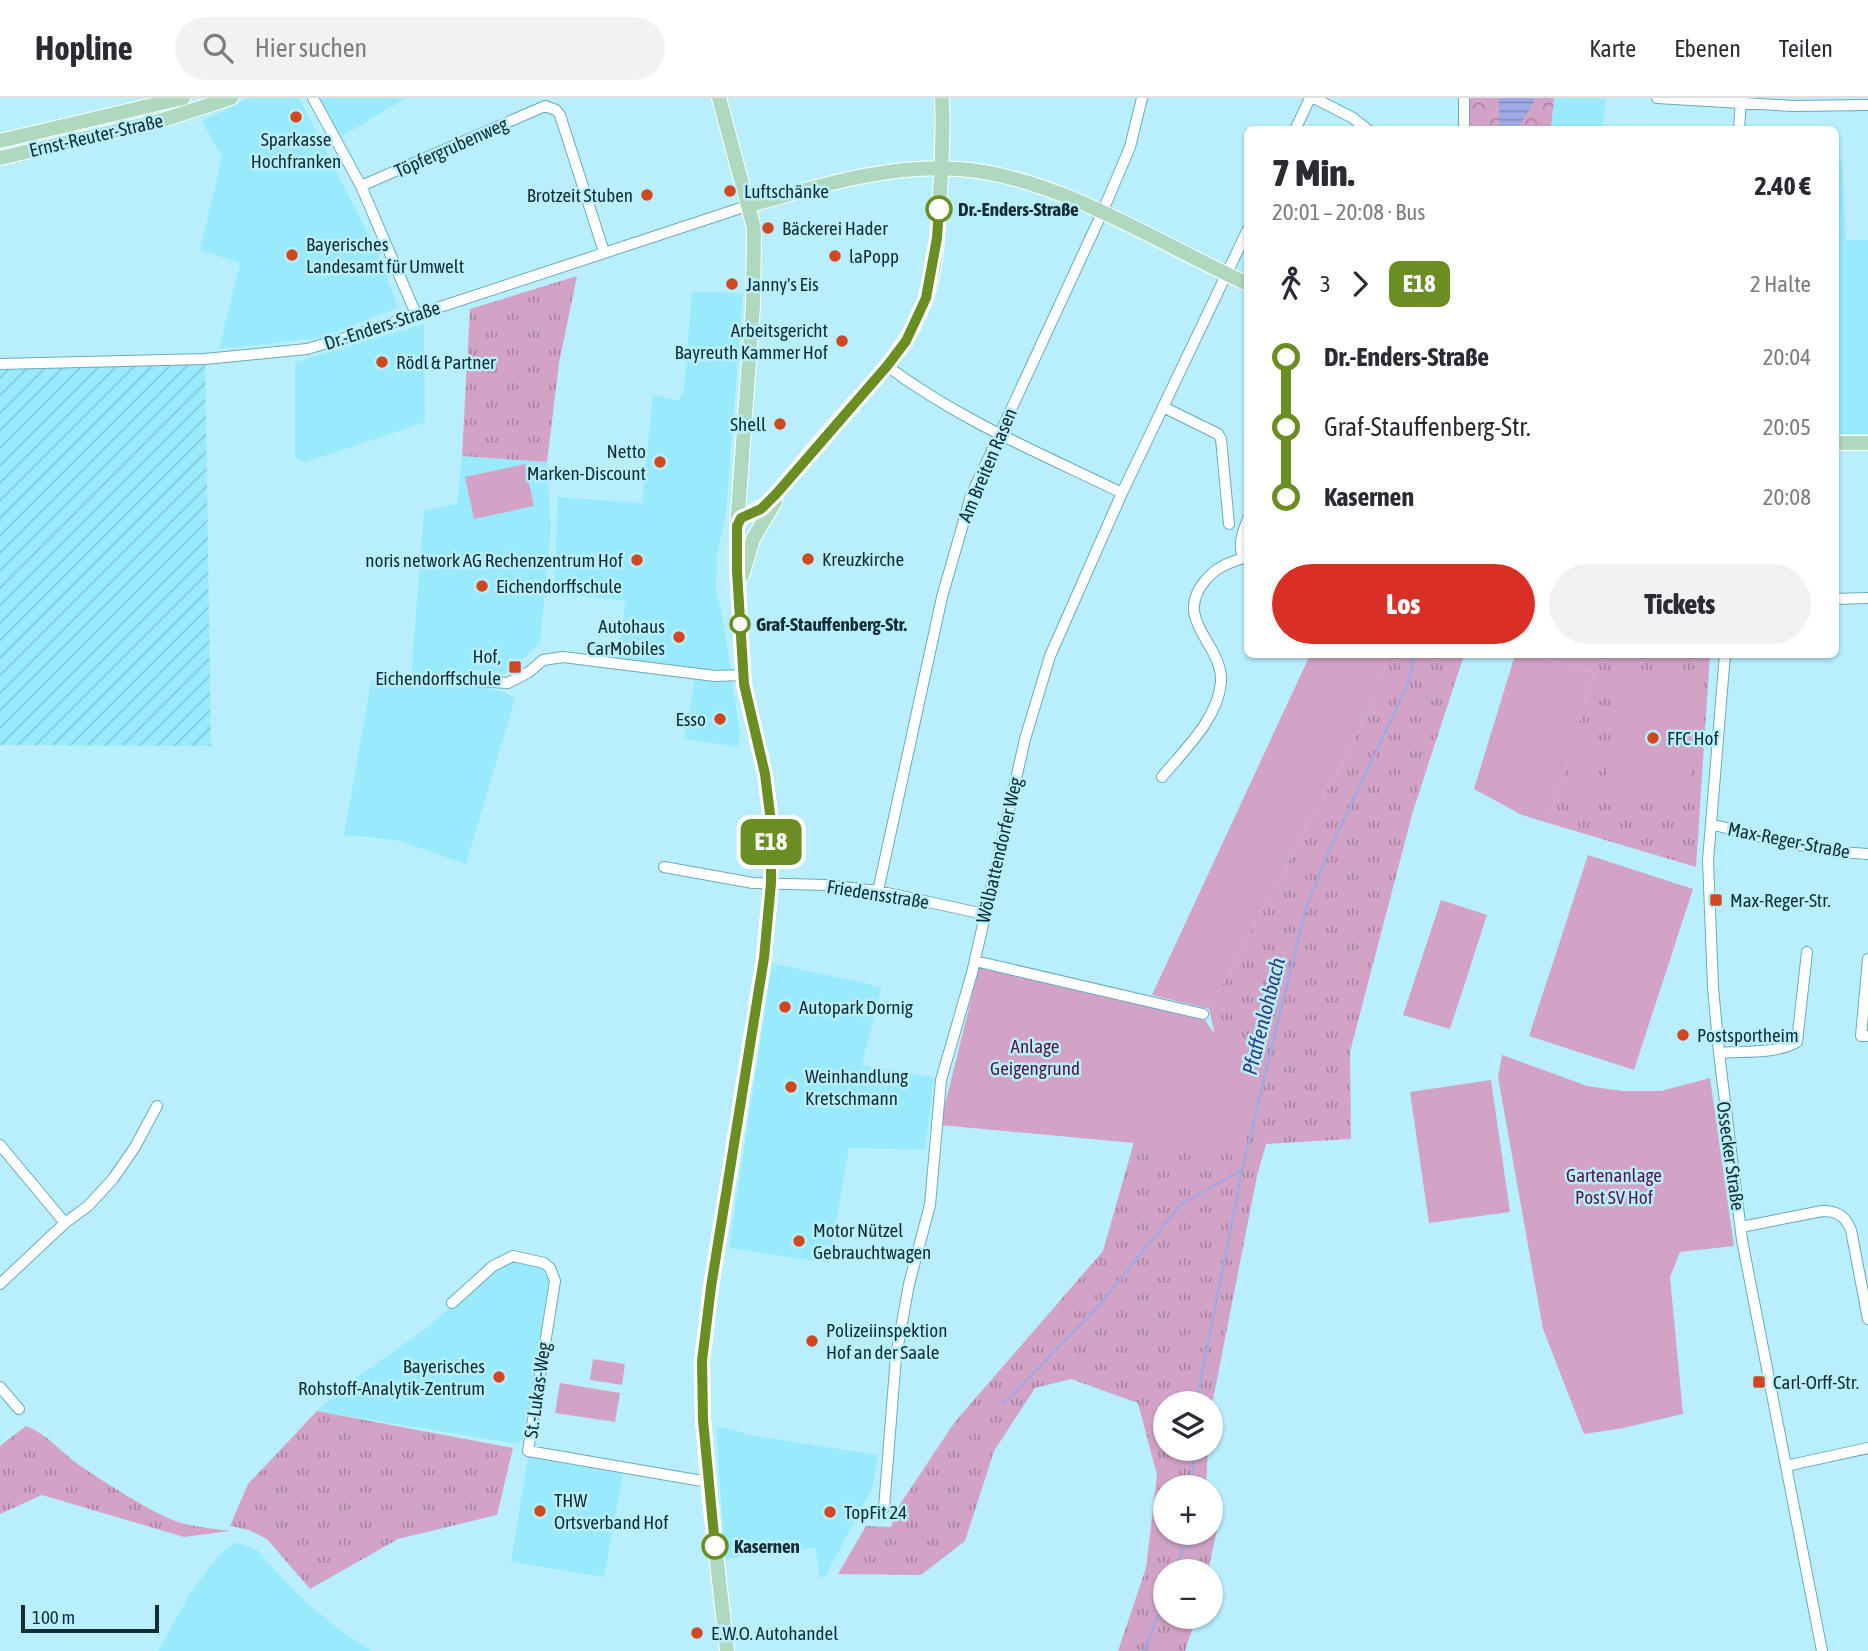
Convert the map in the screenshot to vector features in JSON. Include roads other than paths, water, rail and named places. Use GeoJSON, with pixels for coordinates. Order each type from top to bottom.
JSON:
{"type":"FeatureCollection","features":[{"type":"Feature","properties":{"kind":"main road","name":"Ernst-Reuter-Straße"},"geometry":{"type":"LineString","coordinates":[[0,141],[153,102],[183,98]]}},
{"type":"Feature","properties":{"kind":"main road","name":"Ernst-Reuter-Straße"},"geometry":{"type":"LineString","coordinates":[[0,158],[159,121],[232,98]]}},
{"type":"Feature","properties":{"kind":"main road"},"geometry":{"type":"LineString","coordinates":[[719,98],[750,205],[754,228],[753,295],[737,526],[738,594],[743,675],[765,774],[771,822],[771,883],[764,958],[705,1331],[702,1386],[708,1482],[727,1651]]}},
{"type":"Feature","properties":{"kind":"main road"},"geometry":{"type":"LineString","coordinates":[[737,526],[746,514],[761,509],[769,502],[906,341],[926,298],[937,238],[942,168],[942,98]]}},
{"type":"Feature","properties":{"kind":"main road","name":"Dr.-Enders-Straße"},"geometry":{"type":"LineString","coordinates":[[750,205],[851,178],[898,171],[942,168],[984,172],[1054,192],[1244,282]]}},
{"type":"Feature","properties":{"kind":"main road"},"geometry":{"type":"LineString","coordinates":[[1839,443],[1868,443]]}},
{"type":"Feature","properties":{"kind":"main road"},"geometry":{"type":"LineString","coordinates":[[738,594],[748,552],[758,529],[801,464]]}},
{"type":"Feature","properties":{"kind":"street"},"geometry":{"type":"LineString","coordinates":[[313,98],[361,186],[416,314]]}},
{"type":"Feature","properties":{"kind":"street","name":"Am Breiten Rasen"},"geometry":{"type":"LineString","coordinates":[[878,891],[948,572],[971,496],[1102,213],[1130,147],[1142,98]]}},
{"type":"Feature","properties":{"kind":"street"},"geometry":{"type":"LineString","coordinates":[[1297,126],[1312,98],[1353,118],[1363,126]]}},
{"type":"Feature","properties":{"kind":"street"},"geometry":{"type":"LineString","coordinates":[[1464,98],[1464,126]]}},
{"type":"Feature","properties":{"kind":"street"},"geometry":{"type":"LineString","coordinates":[[1657,98],[1741,101],[1805,107],[1868,105]]}},
{"type":"Feature","properties":{"kind":"street"},"geometry":{"type":"LineString","coordinates":[[1739,126],[1741,101]]}},
{"type":"Feature","properties":{"kind":"street","name":"Töpfergrubenweg"},"geometry":{"type":"LineString","coordinates":[[361,186],[545,106],[551,107],[560,115],[604,252]]}},
{"type":"Feature","properties":{"kind":"street","name":"Dr.-Enders-Straße"},"geometry":{"type":"LineString","coordinates":[[0,365],[205,359],[307,349],[750,205]]}},
{"type":"Feature","properties":{"kind":"street","name":"Wölbattendorfer Weg"},"geometry":{"type":"LineString","coordinates":[[884,1508],[896,1356],[909,1284],[930,1205],[941,1080],[975,961],[1025,739],[1050,656],[1122,493],[1244,238]]}},
{"type":"Feature","properties":{"kind":"street"},"geometry":{"type":"LineString","coordinates":[[887,366],[932,398],[1122,493]]}},
{"type":"Feature","properties":{"kind":"street"},"geometry":{"type":"LineString","coordinates":[[1163,407],[1218,434],[1221,439],[1229,524]]}},
{"type":"Feature","properties":{"kind":"street"},"geometry":{"type":"LineString","coordinates":[[1244,533],[1241,553],[1244,556]]}},
{"type":"Feature","properties":{"kind":"street"},"geometry":{"type":"LineString","coordinates":[[1162,777],[1211,714],[1221,680],[1216,656],[1193,613],[1194,600],[1209,576],[1225,563],[1244,558]]}},
{"type":"Feature","properties":{"kind":"street"},"geometry":{"type":"LineString","coordinates":[[1839,599],[1868,598]]}},
{"type":"Feature","properties":{"kind":"street"},"geometry":{"type":"LineString","coordinates":[[476,681],[508,683],[529,672],[543,660],[563,657],[715,676],[743,675]]}},
{"type":"Feature","properties":{"kind":"street","name":"Ossecker Straße"},"geometry":{"type":"LineString","coordinates":[[1725,658],[1708,860],[1719,1053],[1741,1227],[1822,1651]]}},
{"type":"Feature","properties":{"kind":"street","name":"Max-Reger-Straße"},"geometry":{"type":"LineString","coordinates":[[1711,824],[1815,848],[1868,854]]}},
{"type":"Feature","properties":{"kind":"street","name":"Friedensstraße"},"geometry":{"type":"LineString","coordinates":[[664,867],[753,883],[825,885],[878,891],[984,914]]}},
{"type":"Feature","properties":{"kind":"street"},"geometry":{"type":"LineString","coordinates":[[1719,1053],[1789,1047],[1797,1042],[1807,952]]}},
{"type":"Feature","properties":{"kind":"street"},"geometry":{"type":"LineString","coordinates":[[1868,959],[1861,1036],[1868,1036]]}},
{"type":"Feature","properties":{"kind":"street"},"geometry":{"type":"LineString","coordinates":[[975,961],[1203,1014]]}},
{"type":"Feature","properties":{"kind":"street"},"geometry":{"type":"LineString","coordinates":[[0,1284],[65,1223],[88,1206],[113,1179],[135,1147],[156,1106]]}},
{"type":"Feature","properties":{"kind":"street"},"geometry":{"type":"LineString","coordinates":[[0,1145],[65,1223]]}},
{"type":"Feature","properties":{"kind":"street"},"geometry":{"type":"LineString","coordinates":[[1741,1227],[1822,1211],[1834,1211],[1845,1217],[1851,1230],[1868,1319]]}},
{"type":"Feature","properties":{"kind":"street","name":"St.-Lukas-Weg"},"geometry":{"type":"LineString","coordinates":[[452,1303],[500,1260],[513,1256],[544,1263],[551,1268],[555,1281],[528,1451],[708,1482]]}},
{"type":"Feature","properties":{"kind":"street"},"geometry":{"type":"LineString","coordinates":[[0,1387],[19,1409]]}},
{"type":"Feature","properties":{"kind":"street"},"geometry":{"type":"LineString","coordinates":[[1786,1466],[1868,1448]]}},
{"type":"Feature","properties":{"kind":"waterway","name":"Pfaffenlohbach"},"geometry":{"type":"LineString","coordinates":[[1199,1391],[1242,1170],[1306,908],[1328,853],[1407,686],[1414,658]]}},
{"type":"Feature","properties":{"kind":"waterway"},"geometry":{"type":"LineString","coordinates":[[1003,1404],[1097,1308],[1181,1204],[1240,1171]]}},
{"type":"Feature","properties":{"kind":"waterway","name":"Pfaffenlohbach"},"geometry":{"type":"LineString","coordinates":[[1193,1461],[1193,1475]]}},
{"type":"Feature","properties":{"kind":"waterway","name":"Pfaffenlohbach"},"geometry":{"type":"LineString","coordinates":[[1180,1559],[1185,1545]]}},
{"type":"Feature","properties":{"kind":"waterway","name":"Pfaffenlohbach"},"geometry":{"type":"LineString","coordinates":[[1144,1651],[1153,1628]]}},
{"type":"Feature","properties":{"kind":"place","name":"Sparkasse Hochfranken"},"geometry":{"type":"Point","coordinates":[296,117]}},
{"type":"Feature","properties":{"kind":"place","name":"Luftschänke"},"geometry":{"type":"Point","coordinates":[730,191]}},
{"type":"Feature","properties":{"kind":"place","name":"Brotzeit Stuben"},"geometry":{"type":"Point","coordinates":[647,195]}},
{"type":"Feature","properties":{"kind":"place","name":"Dr.-Enders-Straße"},"geometry":{"type":"Point","coordinates":[939,209]}},
{"type":"Feature","properties":{"kind":"place","name":"Bäckerei Hader"},"geometry":{"type":"Point","coordinates":[768,228]}},
{"type":"Feature","properties":{"kind":"place","name":"Bayerisches Landesamt für Umwelt"},"geometry":{"type":"Point","coordinates":[292,255]}},
{"type":"Feature","properties":{"kind":"place","name":"laPopp"},"geometry":{"type":"Point","coordinates":[835,256]}},
{"type":"Feature","properties":{"kind":"place","name":"Janny's Eis"},"geometry":{"type":"Point","coordinates":[732,284]}},
{"type":"Feature","properties":{"kind":"place","name":"Arbeitsgericht Bayreuth Kammer Hof"},"geometry":{"type":"Point","coordinates":[842,341]}},
{"type":"Feature","properties":{"kind":"place","name":"Rödl & Partner"},"geometry":{"type":"Point","coordinates":[382,362]}},
{"type":"Feature","properties":{"kind":"place","name":"Shell"},"geometry":{"type":"Point","coordinates":[780,424]}},
{"type":"Feature","properties":{"kind":"place","name":"Netto Marken-Discount"},"geometry":{"type":"Point","coordinates":[660,462]}},
{"type":"Feature","properties":{"kind":"place","name":"Kreuzkirche"},"geometry":{"type":"Point","coordinates":[808,559]}},
{"type":"Feature","properties":{"kind":"place","name":"noris network AG Rechenzentrum Hof"},"geometry":{"type":"Point","coordinates":[637,560]}},
{"type":"Feature","properties":{"kind":"place","name":"Eichendorffschule"},"geometry":{"type":"Point","coordinates":[482,586]}},
{"type":"Feature","properties":{"kind":"place","name":"Graf-Stauffenberg-Str."},"geometry":{"type":"Point","coordinates":[740,624]}},
{"type":"Feature","properties":{"kind":"place","name":"Autohaus CarMobiles"},"geometry":{"type":"Point","coordinates":[679,637]}},
{"type":"Feature","properties":{"kind":"place","name":"Hof, Eichendorffschule"},"geometry":{"type":"Point","coordinates":[515,667]}},
{"type":"Feature","properties":{"kind":"place","name":"Esso"},"geometry":{"type":"Point","coordinates":[720,719]}},
{"type":"Feature","properties":{"kind":"place","name":"FFC Hof"},"geometry":{"type":"Point","coordinates":[1653,738]}},
{"type":"Feature","properties":{"kind":"place","name":"Max-Reger-Str."},"geometry":{"type":"Point","coordinates":[1716,900]}},
{"type":"Feature","properties":{"kind":"place","name":"Autopark Dornig"},"geometry":{"type":"Point","coordinates":[785,1007]}},
{"type":"Feature","properties":{"kind":"place","name":"Postsportheim"},"geometry":{"type":"Point","coordinates":[1683,1035]}},
{"type":"Feature","properties":{"kind":"place","name":"Weinhandlung Kretschmann"},"geometry":{"type":"Point","coordinates":[791,1087]}},
{"type":"Feature","properties":{"kind":"place","name":"Motor Nützel Gebrauchtwagen"},"geometry":{"type":"Point","coordinates":[799,1241]}},
{"type":"Feature","properties":{"kind":"place","name":"Polizeiinspektion Hof an der Saale"},"geometry":{"type":"Point","coordinates":[812,1341]}},
{"type":"Feature","properties":{"kind":"place","name":"Bayerisches Rohstoff-Analytik-Zentrum"},"geometry":{"type":"Point","coordinates":[499,1377]}},
{"type":"Feature","properties":{"kind":"place","name":"Carl-Orff-Str."},"geometry":{"type":"Point","coordinates":[1759,1382]}},
{"type":"Feature","properties":{"kind":"place","name":"THW Ortsverband Hof"},"geometry":{"type":"Point","coordinates":[540,1511]}},
{"type":"Feature","properties":{"kind":"place","name":"TopFit 24"},"geometry":{"type":"Point","coordinates":[830,1512]}},
{"type":"Feature","properties":{"kind":"place","name":"Kasernen"},"geometry":{"type":"Point","coordinates":[715,1546]}},
{"type":"Feature","properties":{"kind":"place","name":"E.W.O. Autohandel"},"geometry":{"type":"Point","coordinates":[697,1633]}},
{"type":"Feature","properties":{"kind":"park label","name":"Anlage Geigengrund"},"geometry":{"type":"Point","coordinates":[1035,1057]}},
{"type":"Feature","properties":{"kind":"park label","name":"Gartenanlage Post SV Hof"},"geometry":{"type":"Point","coordinates":[1614,1186]}}]}
